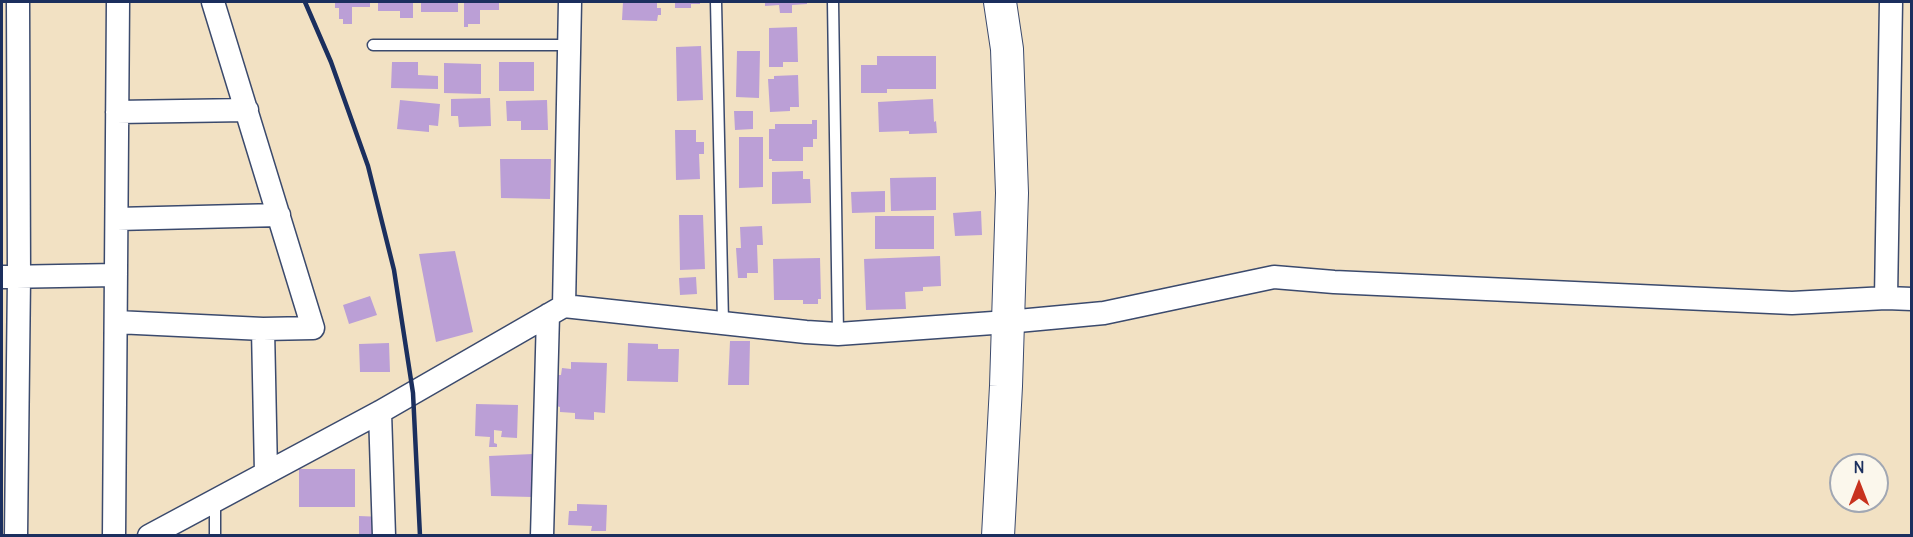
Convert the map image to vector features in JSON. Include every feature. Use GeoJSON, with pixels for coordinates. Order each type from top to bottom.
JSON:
{"type":"FeatureCollection","features":[{"type":"Feature","properties":{"kind":"street"},"geometry":{"type":"LineString","coordinates":[[11,522],[10,277],[18,2]]}},
{"type":"Feature","properties":{"kind":"street"},"geometry":{"type":"LineString","coordinates":[[114,536],[118,2]]}},
{"type":"Feature","properties":{"kind":"street"},"geometry":{"type":"LineString","coordinates":[[116,322],[263,329],[313,328],[213,2]]}},
{"type":"Feature","properties":{"kind":"street"},"geometry":{"type":"LineString","coordinates":[[542,536],[556,310],[570,2]]}},
{"type":"Feature","properties":{"kind":"street"},"geometry":{"type":"LineString","coordinates":[[998,536],[1006,386],[1012,193],[1007,50],[1000,2]]}},
{"type":"Feature","properties":{"kind":"street"},"geometry":{"type":"LineString","coordinates":[[1886,298],[1891,2]]}},
{"type":"Feature","properties":{"kind":"street"},"geometry":{"type":"LineString","coordinates":[[117,112],[247,110]]}},
{"type":"Feature","properties":{"kind":"street"},"geometry":{"type":"LineString","coordinates":[[117,219],[279,214]]}},
{"type":"Feature","properties":{"kind":"street"},"geometry":{"type":"LineString","coordinates":[[10,277],[116,275]]}},
{"type":"Feature","properties":{"kind":"street"},"geometry":{"type":"LineString","coordinates":[[149,536],[380,412],[556,310],[723,322],[838,334],[1104,313],[1274,277],[1346,283],[1792,303],[1886,298],[1911,299]]}},
{"type":"Feature","properties":{"kind":"street"},"geometry":{"type":"LineString","coordinates":[[263,329],[266,473]]}},
{"type":"Feature","properties":{"kind":"street"},"geometry":{"type":"LineString","coordinates":[[380,412],[384,536]]}},
{"type":"Feature","properties":{"kind":"lane"},"geometry":{"type":"LineString","coordinates":[[716,2],[723,322]]}},
{"type":"Feature","properties":{"kind":"lane"},"geometry":{"type":"LineString","coordinates":[[833,2],[838,334]]}},
{"type":"Feature","properties":{"kind":"lane"},"geometry":{"type":"LineString","coordinates":[[373,45],[569,45]]}},
{"type":"Feature","properties":{"kind":"lane"},"geometry":{"type":"LineString","coordinates":[[215,500],[215,536]]}},
{"type":"Feature","properties":{"kind":"building"},"geometry":{"type":"Polygon","coordinates":[[[335,2],[370,2],[370,7],[352,7],[352,24],[343,24],[343,19],[339,19],[339,8],[335,8],[335,2]]]}},
{"type":"Feature","properties":{"kind":"building"},"geometry":{"type":"Polygon","coordinates":[[[378,2],[413,2],[413,18],[400,18],[400,11],[378,11],[378,2]]]}},
{"type":"Feature","properties":{"kind":"building"},"geometry":{"type":"Polygon","coordinates":[[[421,2],[458,2],[458,12],[421,12],[421,2]]]}},
{"type":"Feature","properties":{"kind":"building"},"geometry":{"type":"Polygon","coordinates":[[[464,2],[499,2],[499,10],[480,10],[480,24],[468,24],[468,27],[464,27],[464,2]]]}},
{"type":"Feature","properties":{"kind":"building"},"geometry":{"type":"Polygon","coordinates":[[[623,2],[657,2],[657,8],[661,8],[661,15],[658,15],[657,21],[622,20],[623,2]]]}},
{"type":"Feature","properties":{"kind":"building"},"geometry":{"type":"Polygon","coordinates":[[[675,2],[700,2],[700,4],[691,4],[691,8],[675,8],[675,2]]]}},
{"type":"Feature","properties":{"kind":"building"},"geometry":{"type":"Polygon","coordinates":[[[765,2],[807,2],[807,4],[792,5],[792,13],[780,13],[779,5],[765,6],[765,2]]]}},
{"type":"Feature","properties":{"kind":"building"},"geometry":{"type":"Polygon","coordinates":[[[797,27],[798,62],[783,62],[783,67],[769,67],[769,28],[797,27]]]}},
{"type":"Feature","properties":{"kind":"building"},"geometry":{"type":"Polygon","coordinates":[[[701,46],[703,100],[677,101],[676,47],[701,46]]]}},
{"type":"Feature","properties":{"kind":"building"},"geometry":{"type":"Polygon","coordinates":[[[737,51],[760,51],[759,98],[736,97],[737,51]]]}},
{"type":"Feature","properties":{"kind":"building"},"geometry":{"type":"Polygon","coordinates":[[[877,56],[936,56],[936,89],[887,89],[887,93],[861,93],[861,65],[877,65],[877,56]]]}},
{"type":"Feature","properties":{"kind":"building"},"geometry":{"type":"Polygon","coordinates":[[[392,62],[418,62],[418,75],[438,76],[438,89],[391,88],[392,62]]]}},
{"type":"Feature","properties":{"kind":"building"},"geometry":{"type":"Polygon","coordinates":[[[499,62],[534,62],[534,91],[499,91],[499,62]]]}},
{"type":"Feature","properties":{"kind":"building"},"geometry":{"type":"Polygon","coordinates":[[[444,63],[481,64],[481,94],[444,93],[444,63]]]}},
{"type":"Feature","properties":{"kind":"building"},"geometry":{"type":"Polygon","coordinates":[[[798,75],[799,107],[790,107],[790,111],[770,112],[768,79],[774,79],[774,76],[798,75]]]}},
{"type":"Feature","properties":{"kind":"building"},"geometry":{"type":"Polygon","coordinates":[[[490,98],[491,126],[459,127],[458,116],[451,116],[451,99],[490,98]]]}},
{"type":"Feature","properties":{"kind":"building"},"geometry":{"type":"Polygon","coordinates":[[[933,99],[937,133],[879,132],[878,102],[933,99]]]}},
{"type":"Feature","properties":{"kind":"building"},"geometry":{"type":"Polygon","coordinates":[[[400,100],[440,104],[438,126],[429,125],[429,132],[397,129],[400,100]]]}},
{"type":"Feature","properties":{"kind":"building"},"geometry":{"type":"Polygon","coordinates":[[[547,100],[548,130],[521,130],[521,121],[507,121],[506,101],[547,100]]]}},
{"type":"Feature","properties":{"kind":"building"},"geometry":{"type":"Polygon","coordinates":[[[734,111],[753,111],[753,129],[735,130],[734,111]]]}},
{"type":"Feature","properties":{"kind":"building"},"geometry":{"type":"Polygon","coordinates":[[[812,120],[817,120],[817,139],[813,139],[813,147],[803,147],[803,161],[772,161],[769,159],[769,129],[775,129],[775,124],[812,124],[812,120]]]}},
{"type":"Feature","properties":{"kind":"building"},"geometry":{"type":"Polygon","coordinates":[[[675,130],[696,130],[696,142],[704,142],[704,154],[699,154],[700,179],[676,180],[675,130]]]}},
{"type":"Feature","properties":{"kind":"building"},"geometry":{"type":"Polygon","coordinates":[[[739,137],[763,137],[763,187],[739,188],[739,137]]]}},
{"type":"Feature","properties":{"kind":"building"},"geometry":{"type":"Polygon","coordinates":[[[500,159],[551,159],[550,199],[501,198],[500,159]]]}},
{"type":"Feature","properties":{"kind":"building"},"geometry":{"type":"Polygon","coordinates":[[[803,171],[803,179],[810,179],[811,203],[772,204],[772,172],[803,171]]]}},
{"type":"Feature","properties":{"kind":"building"},"geometry":{"type":"Polygon","coordinates":[[[936,177],[936,210],[891,211],[890,178],[936,177]]]}},
{"type":"Feature","properties":{"kind":"building"},"geometry":{"type":"Polygon","coordinates":[[[885,191],[885,212],[852,213],[851,192],[885,191]]]}},
{"type":"Feature","properties":{"kind":"building"},"geometry":{"type":"Polygon","coordinates":[[[981,211],[982,235],[955,236],[953,213],[981,211]]]}},
{"type":"Feature","properties":{"kind":"building"},"geometry":{"type":"Polygon","coordinates":[[[679,215],[703,215],[705,269],[680,270],[679,215]]]}},
{"type":"Feature","properties":{"kind":"building"},"geometry":{"type":"Polygon","coordinates":[[[875,216],[934,216],[934,249],[875,249],[875,216]]]}},
{"type":"Feature","properties":{"kind":"building"},"geometry":{"type":"Polygon","coordinates":[[[762,226],[763,245],[757,245],[758,273],[747,273],[747,278],[738,278],[736,248],[741,248],[740,227],[762,226]]]}},
{"type":"Feature","properties":{"kind":"building"},"geometry":{"type":"Polygon","coordinates":[[[455,251],[473,332],[436,342],[419,254],[455,251]]]}},
{"type":"Feature","properties":{"kind":"building"},"geometry":{"type":"Polygon","coordinates":[[[940,256],[941,286],[923,287],[923,291],[905,292],[906,309],[866,310],[864,259],[940,256]]]}},
{"type":"Feature","properties":{"kind":"building"},"geometry":{"type":"Polygon","coordinates":[[[820,258],[821,299],[818,299],[818,304],[803,304],[803,300],[774,300],[773,259],[820,258]]]}},
{"type":"Feature","properties":{"kind":"building"},"geometry":{"type":"Polygon","coordinates":[[[696,277],[697,294],[680,295],[679,278],[696,277]]]}},
{"type":"Feature","properties":{"kind":"building"},"geometry":{"type":"Polygon","coordinates":[[[370,296],[377,315],[349,324],[343,305],[370,296]]]}},
{"type":"Feature","properties":{"kind":"building"},"geometry":{"type":"Polygon","coordinates":[[[730,341],[750,341],[749,385],[728,385],[730,341]]]}},
{"type":"Feature","properties":{"kind":"building"},"geometry":{"type":"Polygon","coordinates":[[[389,343],[390,372],[360,372],[359,344],[389,343]]]}},
{"type":"Feature","properties":{"kind":"building"},"geometry":{"type":"Polygon","coordinates":[[[628,343],[658,344],[658,349],[679,349],[678,382],[627,381],[628,343]]]}},
{"type":"Feature","properties":{"kind":"building"},"geometry":{"type":"Polygon","coordinates":[[[571,362],[607,363],[605,413],[594,412],[594,420],[575,419],[575,413],[560,412],[560,407],[556,406],[558,375],[561,375],[562,368],[571,369],[571,362]]]}},
{"type":"Feature","properties":{"kind":"building"},"geometry":{"type":"Polygon","coordinates":[[[476,404],[518,405],[517,438],[501,437],[502,431],[494,430],[494,443],[497,447],[489,447],[490,437],[475,436],[476,404]]]}},
{"type":"Feature","properties":{"kind":"building"},"geometry":{"type":"Polygon","coordinates":[[[533,454],[532,497],[491,496],[489,456],[533,454]]]}},
{"type":"Feature","properties":{"kind":"building"},"geometry":{"type":"Polygon","coordinates":[[[299,469],[355,469],[355,507],[299,507],[299,469]]]}},
{"type":"Feature","properties":{"kind":"building"},"geometry":{"type":"Polygon","coordinates":[[[577,504],[607,505],[606,531],[591,531],[592,526],[568,525],[569,511],[577,511],[577,504]]]}},
{"type":"Feature","properties":{"kind":"building"},"geometry":{"type":"Polygon","coordinates":[[[359,516],[383,517],[382,536],[359,536],[359,516]]]}},
{"type":"Feature","properties":{"kind":"railway"},"geometry":{"type":"LineString","coordinates":[[305,2],[331,62],[368,166],[394,270],[413,393],[420,536]]}}]}
